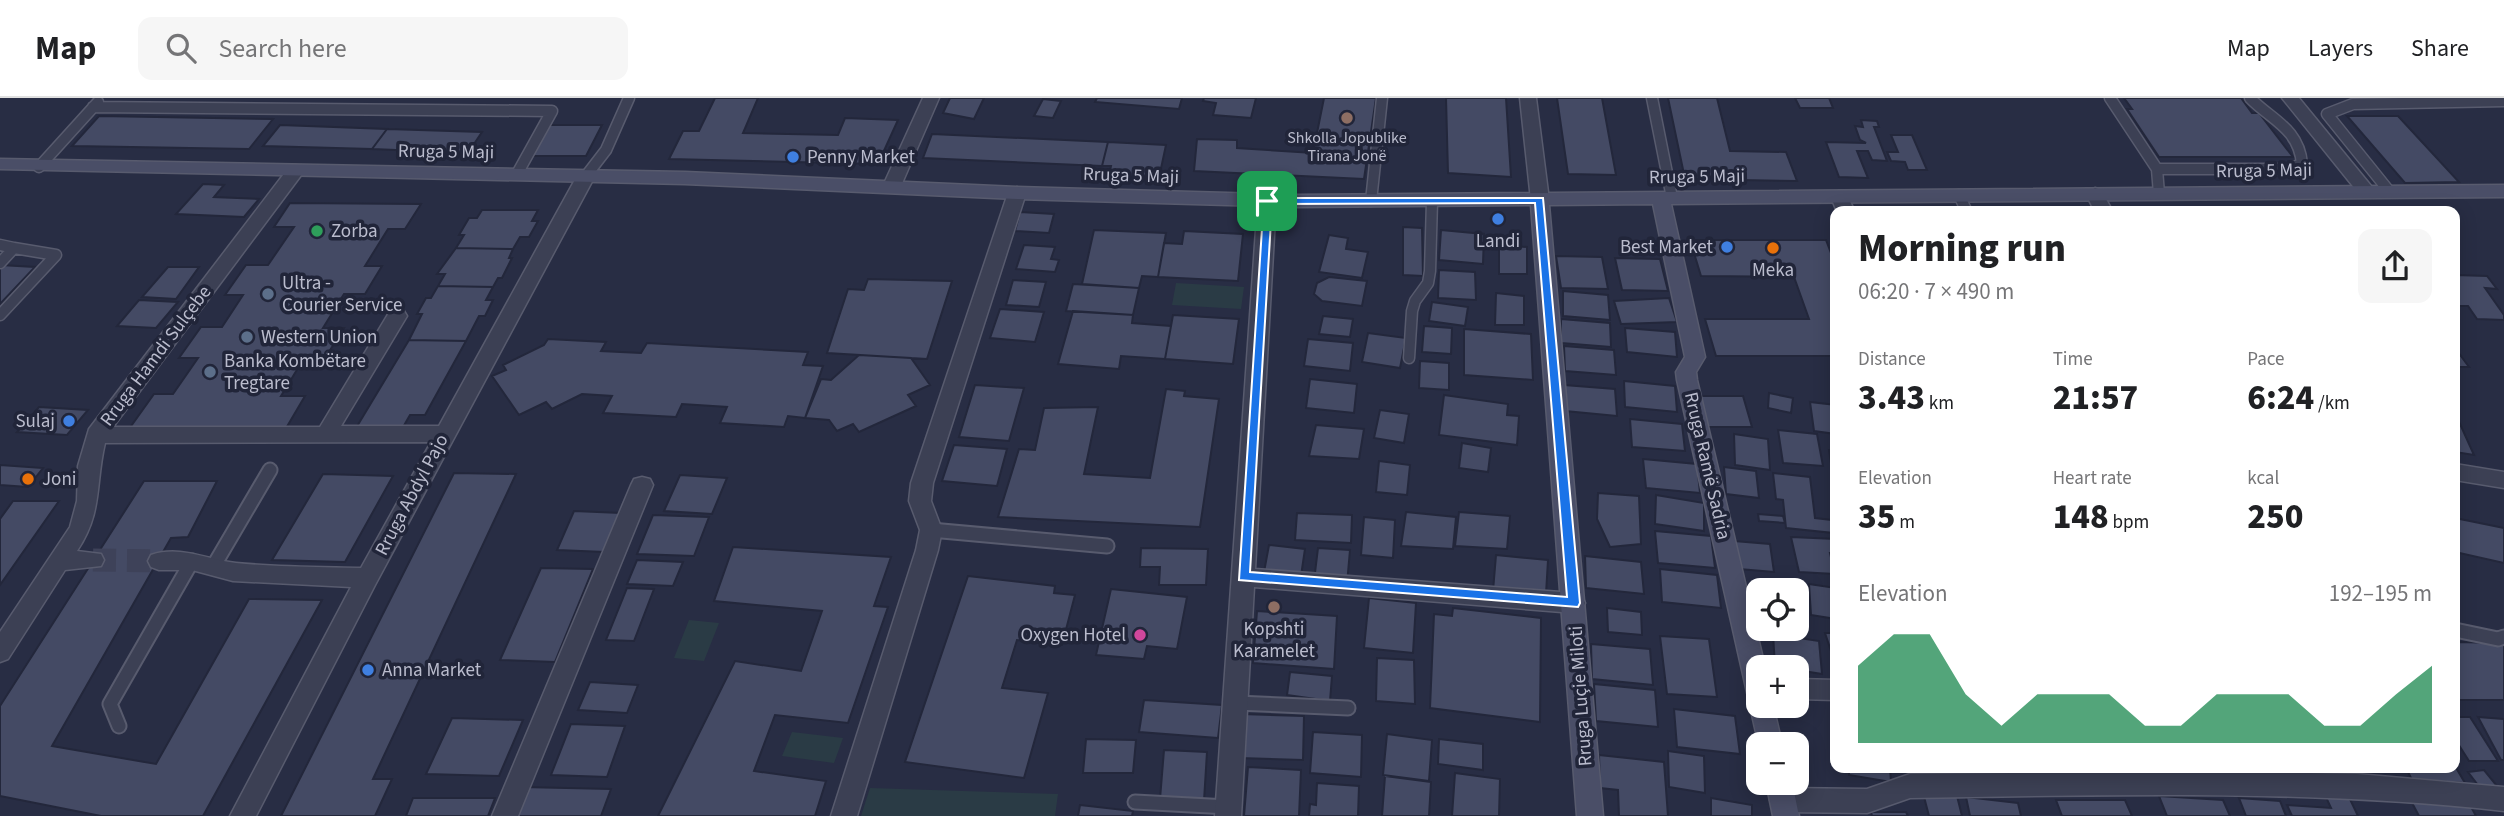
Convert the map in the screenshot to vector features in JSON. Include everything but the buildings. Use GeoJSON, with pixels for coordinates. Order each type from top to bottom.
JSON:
{"type":"FeatureCollection","features":[{"type":"Feature","properties":{"kind":"main road","name":"Rruga 5 Maji"},"geometry":{"type":"LineString","coordinates":[[0,164],[39,167],[586,176],[1267,201],[1667,198],[1843,204],[1963,204],[2095,194],[2504,191]]}},
{"type":"Feature","properties":{"kind":"main road","name":"Rruga Ramë Sadria"},"geometry":{"type":"LineString","coordinates":[[1667,198],[1695,357],[1686,372],[1687,380],[1750,655]]}},
{"type":"Feature","properties":{"kind":"main road","name":"Rruga Luçie Miloti"},"geometry":{"type":"LineString","coordinates":[[1540,200],[1590,816]]}},
{"type":"Feature","properties":{"kind":"street"},"geometry":{"type":"LineString","coordinates":[[891,188],[931,98]]}},
{"type":"Feature","properties":{"kind":"street"},"geometry":{"type":"LineString","coordinates":[[1528,98],[1540,200]]}},
{"type":"Feature","properties":{"kind":"street"},"geometry":{"type":"LineString","coordinates":[[2290,98],[2365,191]]}},
{"type":"Feature","properties":{"kind":"street","name":"Rruga Hamdi Sulçebe"},"geometry":{"type":"LineString","coordinates":[[0,652],[80,529],[85,510],[91,450],[96,435],[296,170]]}},
{"type":"Feature","properties":{"kind":"street","name":"Rruga Abdyl Pajo"},"geometry":{"type":"LineString","coordinates":[[243,816],[367,578],[586,176]]}},
{"type":"Feature","properties":{"kind":"street"},"geometry":{"type":"LineString","coordinates":[[844,816],[931,530],[920,501],[922,483],[1017,193]]}},
{"type":"Feature","properties":{"kind":"street"},"geometry":{"type":"LineString","coordinates":[[2095,194],[2101,206]]}},
{"type":"Feature","properties":{"kind":"street"},"geometry":{"type":"LineString","coordinates":[[1228,812],[1267,201]]}},
{"type":"Feature","properties":{"kind":"street"},"geometry":{"type":"LineString","coordinates":[[327,435],[397,316]]}},
{"type":"Feature","properties":{"kind":"street"},"geometry":{"type":"LineString","coordinates":[[96,435],[445,434]]}},
{"type":"Feature","properties":{"kind":"street"},"geometry":{"type":"LineString","coordinates":[[2460,473],[2504,480]]}},
{"type":"Feature","properties":{"kind":"street"},"geometry":{"type":"LineString","coordinates":[[505,816],[642,485]]}},
{"type":"Feature","properties":{"kind":"street"},"geometry":{"type":"LineString","coordinates":[[61,561],[93,561]]}},
{"type":"Feature","properties":{"kind":"street"},"geometry":{"type":"LineString","coordinates":[[159,561],[203,564],[233,572],[367,578]]}},
{"type":"Feature","properties":{"kind":"street"},"geometry":{"type":"LineString","coordinates":[[1244,577],[1574,603]]}},
{"type":"Feature","properties":{"kind":"street"},"geometry":{"type":"LineString","coordinates":[[1809,689],[1830,690]]}},
{"type":"Feature","properties":{"kind":"street"},"geometry":{"type":"LineString","coordinates":[[1782,799],[1867,801],[1910,786],[2286,784],[2434,790],[2504,799]]}},
{"type":"Feature","properties":{"kind":"lane"},"geometry":{"type":"LineString","coordinates":[[586,176],[606,150],[629,98]]}},
{"type":"Feature","properties":{"kind":"lane"},"geometry":{"type":"LineString","coordinates":[[1371,201],[1382,98]]}},
{"type":"Feature","properties":{"kind":"lane"},"geometry":{"type":"LineString","coordinates":[[1651,98],[1667,198]]}},
{"type":"Feature","properties":{"kind":"lane"},"geometry":{"type":"LineString","coordinates":[[2110,98],[2157,169],[2159,194]]}},
{"type":"Feature","properties":{"kind":"lane"},"geometry":{"type":"LineString","coordinates":[[2157,169],[2297,168],[2302,164],[2299,149],[2273,116],[2256,106],[2250,98]]}},
{"type":"Feature","properties":{"kind":"lane"},"geometry":{"type":"LineString","coordinates":[[2389,191],[2327,114],[2353,104],[2504,101]]}},
{"type":"Feature","properties":{"kind":"lane"},"geometry":{"type":"LineString","coordinates":[[39,167],[97,104],[552,111],[517,174]]}},
{"type":"Feature","properties":{"kind":"lane"},"geometry":{"type":"LineString","coordinates":[[1409,358],[1412,311],[1415,300],[1428,283],[1430,271],[1432,201]]}},
{"type":"Feature","properties":{"kind":"lane"},"geometry":{"type":"LineString","coordinates":[[0,246],[56,255],[0,315]]}},
{"type":"Feature","properties":{"kind":"lane"},"geometry":{"type":"LineString","coordinates":[[0,263],[14,248]]}},
{"type":"Feature","properties":{"kind":"lane"},"geometry":{"type":"LineString","coordinates":[[119,726],[110,704],[203,564],[270,470]]}},
{"type":"Feature","properties":{"kind":"lane"},"geometry":{"type":"LineString","coordinates":[[931,530],[1107,546]]}},
{"type":"Feature","properties":{"kind":"lane"},"geometry":{"type":"LineString","coordinates":[[2460,631],[2498,639],[2504,637]]}},
{"type":"Feature","properties":{"kind":"lane"},"geometry":{"type":"LineString","coordinates":[[1236,703],[1348,708]]}},
{"type":"Feature","properties":{"kind":"lane"},"geometry":{"type":"LineString","coordinates":[[1135,802],[1228,812]]}},
{"type":"Feature","properties":{"kind":"shaded area"},"geometry":{"type":"Polygon","coordinates":[[[1176,283],[1244,287],[1241,309],[1172,305],[1176,283]]]}},
{"type":"Feature","properties":{"kind":"shaded area"},"geometry":{"type":"Polygon","coordinates":[[[689,620],[719,623],[704,661],[674,658],[689,620]]]}},
{"type":"Feature","properties":{"kind":"shaded area"},"geometry":{"type":"Polygon","coordinates":[[[792,732],[843,738],[834,763],[782,756],[792,732]]]}},
{"type":"Feature","properties":{"kind":"shaded area"},"geometry":{"type":"Polygon","coordinates":[[[870,788],[1058,794],[1055,816],[861,816],[870,788]]]}},
{"type":"Feature","properties":{"kind":"tunnel"},"geometry":{"type":"LineString","coordinates":[[93,560],[159,561]]}},
{"type":"Feature","properties":{"kind":"place","name":"Shkolla Jopublike Tirana Jonë"},"geometry":{"type":"Point","coordinates":[1347,118]}},
{"type":"Feature","properties":{"kind":"place","name":"Penny Market"},"geometry":{"type":"Point","coordinates":[793,157]}},
{"type":"Feature","properties":{"kind":"place","name":"Landi"},"geometry":{"type":"Point","coordinates":[1498,219]}},
{"type":"Feature","properties":{"kind":"place","name":"Zorba"},"geometry":{"type":"Point","coordinates":[317,231]}},
{"type":"Feature","properties":{"kind":"place","name":"Best Market"},"geometry":{"type":"Point","coordinates":[1727,247]}},
{"type":"Feature","properties":{"kind":"place","name":"Meka"},"geometry":{"type":"Point","coordinates":[1773,248]}},
{"type":"Feature","properties":{"kind":"place","name":"Ultra - Courier Service"},"geometry":{"type":"Point","coordinates":[268,294]}},
{"type":"Feature","properties":{"kind":"place","name":"Western Union"},"geometry":{"type":"Point","coordinates":[247,337]}},
{"type":"Feature","properties":{"kind":"place","name":"Banka Kombëtare Tregtare"},"geometry":{"type":"Point","coordinates":[210,372]}},
{"type":"Feature","properties":{"kind":"place","name":"Sulaj"},"geometry":{"type":"Point","coordinates":[69,421]}},
{"type":"Feature","properties":{"kind":"place","name":"Joni"},"geometry":{"type":"Point","coordinates":[28,479]}},
{"type":"Feature","properties":{"kind":"place","name":"Kopshti Karamelet"},"geometry":{"type":"Point","coordinates":[1274,607]}},
{"type":"Feature","properties":{"kind":"place","name":"Oxygen Hotel"},"geometry":{"type":"Point","coordinates":[1140,635]}},
{"type":"Feature","properties":{"kind":"place","name":"Anna Market"},"geometry":{"type":"Point","coordinates":[368,670]}},
{"type":"Feature","properties":{"kind":"route"},"geometry":{"type":"LineString","coordinates":[[1540,200],[1574,603],[1244,577],[1267,201],[1540,200]]}}]}
